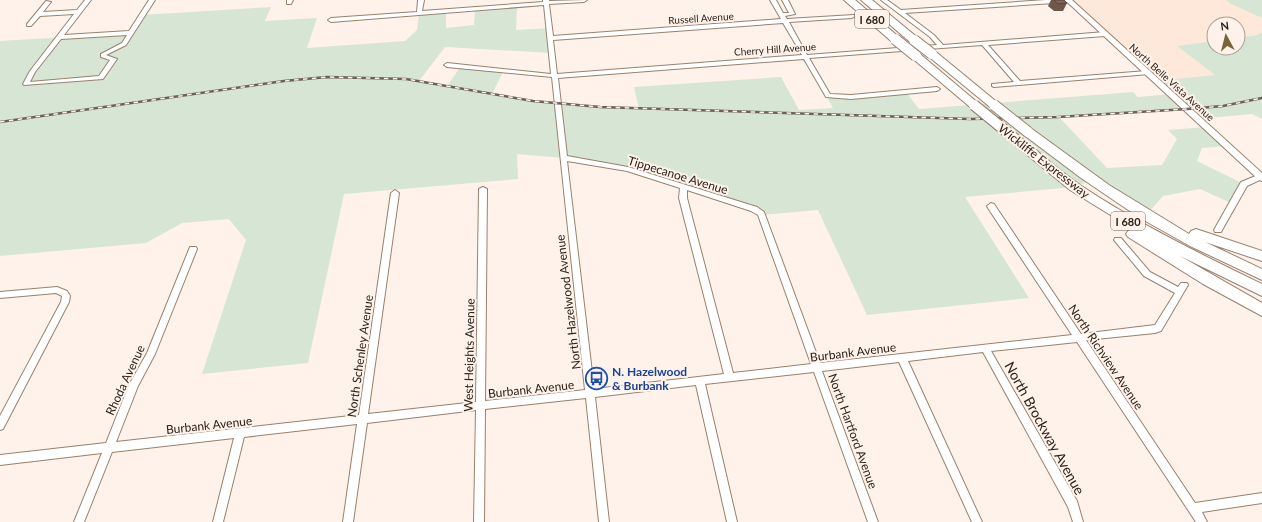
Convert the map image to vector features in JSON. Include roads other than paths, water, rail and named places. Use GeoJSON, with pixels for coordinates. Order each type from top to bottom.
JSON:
{"type":"FeatureCollection","features":[{"type":"Feature","properties":{"kind":"highway","name":"Wickliffe Expressway"},"geometry":{"type":"LineString","coordinates":[[849,0],[1074,187],[1150,234],[1262,290]]}},
{"type":"Feature","properties":{"kind":"highway","name":"Wickliffe Expressway"},"geometry":{"type":"LineString","coordinates":[[866,0],[994,105],[1092,180],[1184,238],[1262,275]]}},
{"type":"Feature","properties":{"kind":"highway"},"geometry":{"type":"LineString","coordinates":[[1074,187],[1121,226],[1140,239],[1208,280],[1262,310]]}},
{"type":"Feature","properties":{"kind":"highway"},"geometry":{"type":"LineString","coordinates":[[1126,202],[1201,236],[1262,256]]}},
{"type":"Feature","properties":{"kind":"street"},"geometry":{"type":"LineString","coordinates":[[88,0],[28,77],[26,84],[99,79],[114,59],[152,0]]}},
{"type":"Feature","properties":{"kind":"street"},"geometry":{"type":"LineString","coordinates":[[419,14],[421,0]]}},
{"type":"Feature","properties":{"kind":"street"},"geometry":{"type":"LineString","coordinates":[[331,20],[584,0]]}},
{"type":"Feature","properties":{"kind":"street"},"geometry":{"type":"LineString","coordinates":[[773,0],[826,94],[837,97],[938,89]]}},
{"type":"Feature","properties":{"kind":"street"},"geometry":{"type":"LineString","coordinates":[[782,15],[792,14],[785,0]]}},
{"type":"Feature","properties":{"kind":"street"},"geometry":{"type":"LineString","coordinates":[[884,0],[935,38],[942,46]]}},
{"type":"Feature","properties":{"kind":"street"},"geometry":{"type":"LineString","coordinates":[[901,12],[1068,0]]}},
{"type":"Feature","properties":{"kind":"street","name":"North Belle Vista Avenue"},"geometry":{"type":"LineString","coordinates":[[1068,0],[1261,177]]}},
{"type":"Feature","properties":{"kind":"street"},"geometry":{"type":"LineString","coordinates":[[29,25],[48,2]]}},
{"type":"Feature","properties":{"kind":"street","name":"North Hazelwood Avenue"},"geometry":{"type":"LineString","coordinates":[[546,2],[591,394],[604,522]]}},
{"type":"Feature","properties":{"kind":"street"},"geometry":{"type":"LineString","coordinates":[[38,14],[79,12]]}},
{"type":"Feature","properties":{"kind":"street","name":"Russell Avenue"},"geometry":{"type":"LineString","coordinates":[[551,38],[852,16]]}},
{"type":"Feature","properties":{"kind":"street"},"geometry":{"type":"LineString","coordinates":[[58,38],[130,33]]}},
{"type":"Feature","properties":{"kind":"street","name":"Cherry Hill Avenue"},"geometry":{"type":"LineString","coordinates":[[447,65],[555,76],[1105,34]]}},
{"type":"Feature","properties":{"kind":"street"},"geometry":{"type":"LineString","coordinates":[[114,59],[103,56],[104,54],[124,44]]}},
{"type":"Feature","properties":{"kind":"street"},"geometry":{"type":"LineString","coordinates":[[983,44],[994,53],[1018,83]]}},
{"type":"Feature","properties":{"kind":"street"},"geometry":{"type":"LineString","coordinates":[[994,85],[1147,73]]}},
{"type":"Feature","properties":{"kind":"street","name":"Tippecanoe Avenue"},"geometry":{"type":"LineString","coordinates":[[564,158],[628,169],[754,209],[761,214]]}},
{"type":"Feature","properties":{"kind":"street"},"geometry":{"type":"LineString","coordinates":[[1218,230],[1244,184],[1261,177]]}},
{"type":"Feature","properties":{"kind":"street"},"geometry":{"type":"LineString","coordinates":[[684,188],[683,198],[730,378]]}},
{"type":"Feature","properties":{"kind":"street","name":"West Heights Avenue"},"geometry":{"type":"LineString","coordinates":[[479,522],[483,189]]}},
{"type":"Feature","properties":{"kind":"street","name":"North Schenley Avenue"},"geometry":{"type":"LineString","coordinates":[[348,522],[395,193]]}},
{"type":"Feature","properties":{"kind":"street","name":"North Richview Avenue"},"geometry":{"type":"LineString","coordinates":[[991,206],[1202,522]]}},
{"type":"Feature","properties":{"kind":"street","name":"North Hartford Avenue"},"geometry":{"type":"LineString","coordinates":[[761,214],[873,522]]}},
{"type":"Feature","properties":{"kind":"street","name":"Burbank Avenue"},"geometry":{"type":"LineString","coordinates":[[0,460],[700,382],[1158,328],[1182,289],[1146,274],[1118,240]]}},
{"type":"Feature","properties":{"kind":"street","name":"Rhoda Avenue"},"geometry":{"type":"LineString","coordinates":[[79,522],[134,385],[151,354],[193,248]]}},
{"type":"Feature","properties":{"kind":"street"},"geometry":{"type":"LineString","coordinates":[[0,295],[57,290],[64,293],[66,299],[0,426]]}},
{"type":"Feature","properties":{"kind":"street","name":"North Brockway Avenue"},"geometry":{"type":"LineString","coordinates":[[985,348],[1073,505],[1078,522]]}},
{"type":"Feature","properties":{"kind":"street"},"geometry":{"type":"LineString","coordinates":[[902,358],[977,522]]}},
{"type":"Feature","properties":{"kind":"street"},"geometry":{"type":"LineString","coordinates":[[700,382],[732,522]]}},
{"type":"Feature","properties":{"kind":"street"},"geometry":{"type":"LineString","coordinates":[[218,522],[240,434]]}},
{"type":"Feature","properties":{"kind":"street"},"geometry":{"type":"LineString","coordinates":[[1193,508],[1262,498]]}},
{"type":"Feature","properties":{"kind":"railway"},"geometry":{"type":"LineString","coordinates":[[0,122],[284,81],[327,77],[406,79],[533,101],[600,107],[970,119],[1058,117],[1187,109],[1223,106],[1262,98]]}},
{"type":"Feature","properties":{"kind":"place","name":"N. Hazelwood & Burbank"},"geometry":{"type":"Point","coordinates":[596,378]}}]}
